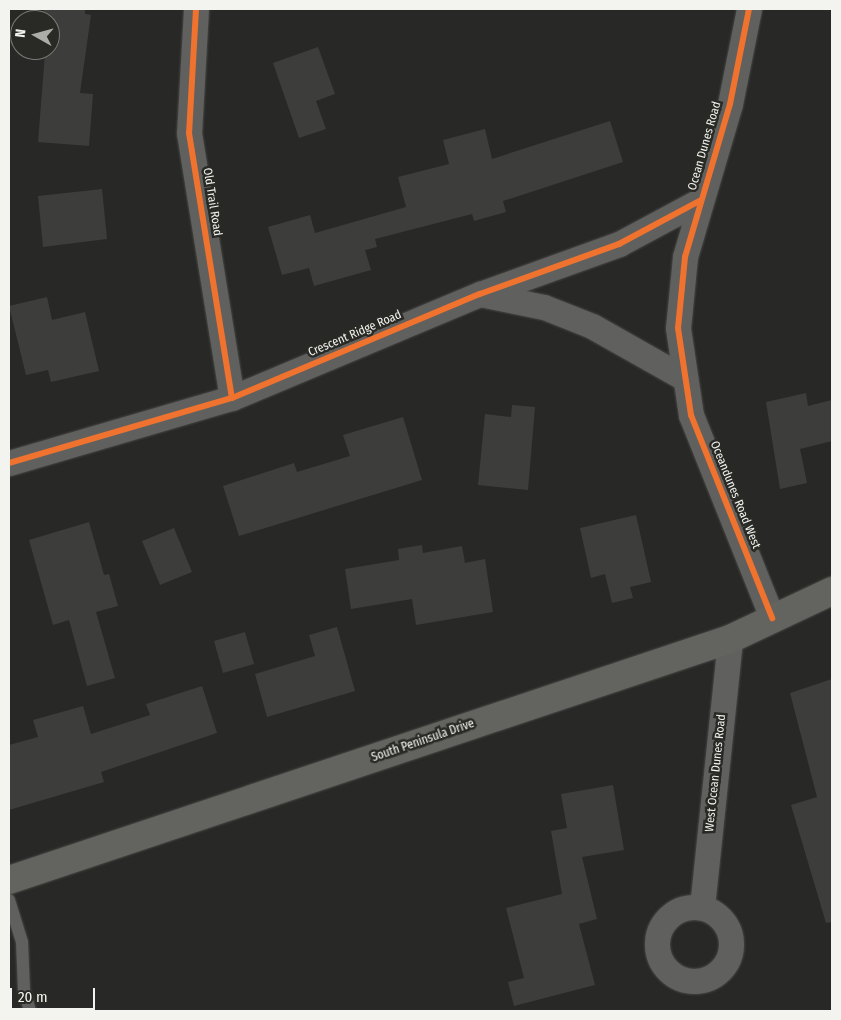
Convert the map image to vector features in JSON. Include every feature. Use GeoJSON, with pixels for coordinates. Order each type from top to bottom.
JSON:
{"type":"FeatureCollection","features":[{"type":"Feature","properties":{"kind":"main road","name":"South Peninsula Drive"},"geometry":{"type":"LineString","coordinates":[[9,880],[730,639],[832,591]]}},
{"type":"Feature","properties":{"kind":"street","name":"Old Trail Road"},"geometry":{"type":"LineString","coordinates":[[196,9],[189,133],[232,398]]}},
{"type":"Feature","properties":{"kind":"street","name":"Ocean Dunes Road"},"geometry":{"type":"LineString","coordinates":[[684,378],[678,328],[685,257],[730,104],[749,9]]}},
{"type":"Feature","properties":{"kind":"street","name":"Crescent Ridge Road"},"geometry":{"type":"LineString","coordinates":[[9,464],[232,398],[480,294],[619,244],[701,200]]}},
{"type":"Feature","properties":{"kind":"street"},"geometry":{"type":"LineString","coordinates":[[480,294],[544,307],[592,326],[684,378]]}},
{"type":"Feature","properties":{"kind":"street","name":"Oceandunes Road West"},"geometry":{"type":"LineString","coordinates":[[684,378],[691,415],[772,618]]}},
{"type":"Feature","properties":{"kind":"street","name":"West Ocean Dunes Road"},"geometry":{"type":"LineString","coordinates":[[702,906],[730,639]]}},
{"type":"Feature","properties":{"kind":"lane"},"geometry":{"type":"LineString","coordinates":[[9,900],[22,942],[24,990],[30,1011]]}},
{"type":"Feature","properties":{"kind":"building"},"geometry":{"type":"Polygon","coordinates":[[[85,9],[85,14],[91,15],[80,93],[93,94],[89,146],[38,142],[44,60],[60,60],[60,10],[44,10],[85,9]]]}},
{"type":"Feature","properties":{"kind":"building"},"geometry":{"type":"Polygon","coordinates":[[[318,47],[335,94],[316,101],[326,129],[299,138],[273,63],[318,47]]]}},
{"type":"Feature","properties":{"kind":"building"},"geometry":{"type":"Polygon","coordinates":[[[610,121],[623,162],[503,201],[506,212],[474,221],[472,214],[375,239],[377,247],[365,250],[371,270],[314,286],[309,268],[282,275],[268,227],[310,215],[315,233],[406,207],[398,177],[449,164],[443,140],[485,129],[492,159],[610,121]]]}},
{"type":"Feature","properties":{"kind":"building"},"geometry":{"type":"Polygon","coordinates":[[[102,189],[107,239],[43,247],[38,196],[102,189]]]}},
{"type":"Feature","properties":{"kind":"building"},"geometry":{"type":"Polygon","coordinates":[[[47,297],[52,320],[85,312],[99,371],[51,382],[48,370],[26,375],[9,306],[47,297]]]}},
{"type":"Feature","properties":{"kind":"building"},"geometry":{"type":"Polygon","coordinates":[[[806,393],[808,406],[832,400],[832,441],[800,449],[807,483],[780,489],[766,402],[806,393]]]}},
{"type":"Feature","properties":{"kind":"building"},"geometry":{"type":"Polygon","coordinates":[[[512,405],[535,407],[528,490],[478,485],[485,414],[511,417],[512,405]]]}},
{"type":"Feature","properties":{"kind":"building"},"geometry":{"type":"Polygon","coordinates":[[[403,417],[422,480],[239,536],[223,486],[294,463],[297,472],[350,456],[343,435],[403,417]]]}},
{"type":"Feature","properties":{"kind":"building"},"geometry":{"type":"Polygon","coordinates":[[[636,515],[651,582],[630,587],[633,598],[612,603],[605,574],[591,578],[580,528],[636,515]]]}},
{"type":"Feature","properties":{"kind":"building"},"geometry":{"type":"Polygon","coordinates":[[[89,522],[104,575],[109,574],[118,606],[96,612],[115,678],[87,686],[69,620],[53,625],[29,540],[89,522]]]}},
{"type":"Feature","properties":{"kind":"building"},"geometry":{"type":"Polygon","coordinates":[[[174,528],[192,572],[160,585],[142,541],[174,528]]]}},
{"type":"Feature","properties":{"kind":"building"},"geometry":{"type":"Polygon","coordinates":[[[422,545],[423,553],[462,546],[465,563],[485,559],[493,612],[416,625],[412,599],[351,609],[345,569],[399,560],[398,549],[422,545]]]}},
{"type":"Feature","properties":{"kind":"building"},"geometry":{"type":"Polygon","coordinates":[[[337,627],[355,691],[267,717],[255,674],[315,656],[309,635],[337,627]]]}},
{"type":"Feature","properties":{"kind":"building"},"geometry":{"type":"Polygon","coordinates":[[[245,632],[254,664],[223,673],[214,641],[245,632]]]}},
{"type":"Feature","properties":{"kind":"building"},"geometry":{"type":"Polygon","coordinates":[[[832,679],[832,922],[826,923],[791,805],[817,797],[790,693],[832,679]]]}},
{"type":"Feature","properties":{"kind":"building"},"geometry":{"type":"Polygon","coordinates":[[[202,686],[217,733],[101,772],[104,782],[9,810],[9,745],[38,737],[33,720],[83,706],[91,734],[150,715],[146,704],[202,686]]]}},
{"type":"Feature","properties":{"kind":"building"},"geometry":{"type":"Polygon","coordinates":[[[613,785],[624,850],[582,857],[597,919],[579,924],[595,985],[514,1006],[508,982],[524,978],[506,908],[562,894],[551,831],[567,828],[561,794],[613,785]]]}},
{"type":"Feature","properties":{"kind":"cycle path"},"geometry":{"type":"LineString","coordinates":[[196,9],[189,133],[232,398]]}},
{"type":"Feature","properties":{"kind":"cycle path"},"geometry":{"type":"LineString","coordinates":[[749,9],[730,104],[685,257],[678,328],[691,415],[772,618]]}},
{"type":"Feature","properties":{"kind":"cycle path"},"geometry":{"type":"LineString","coordinates":[[9,463],[232,398],[480,294],[619,244],[701,200]]}}]}
